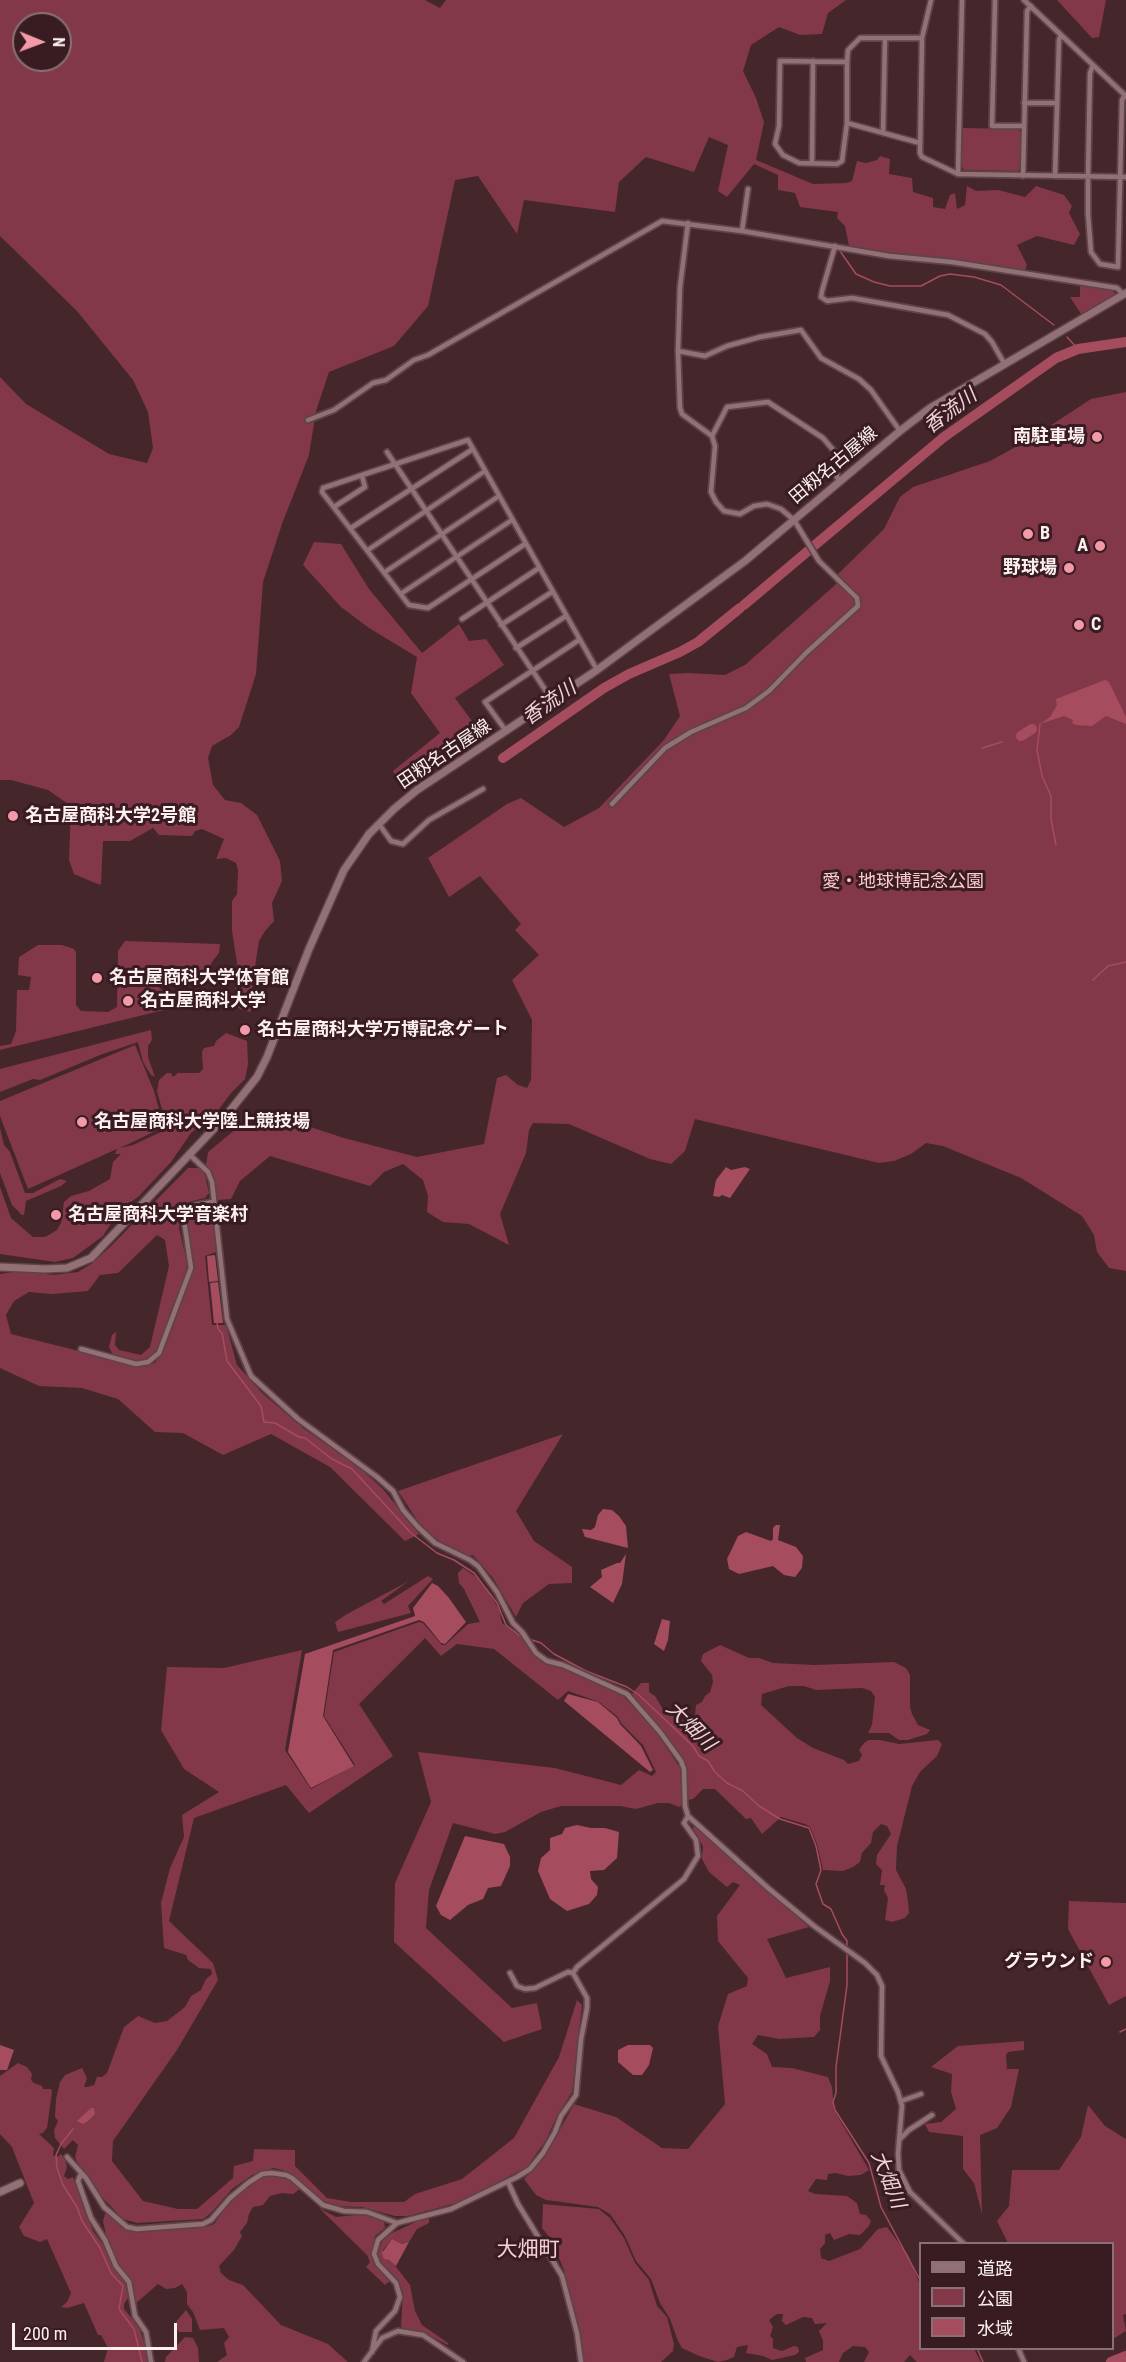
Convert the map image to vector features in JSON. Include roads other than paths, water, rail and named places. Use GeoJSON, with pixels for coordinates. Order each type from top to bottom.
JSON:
{"type":"FeatureCollection","features":[{"type":"Feature","properties":{"kind":"main road","name":"田籾名古屋線"},"geometry":{"type":"LineString","coordinates":[[0,1267],[67,1268],[82,1263],[99,1251],[241,1098],[256,1077],[275,1038],[335,888],[356,852],[379,824],[417,790],[597,670],[745,561],[900,431],[954,393],[1125,293]]}},
{"type":"Feature","properties":{"kind":"main road"},"geometry":{"type":"LineString","coordinates":[[0,2192],[20,2183]]}},
{"type":"Feature","properties":{"kind":"street"},"geometry":{"type":"LineString","coordinates":[[931,0],[922,38],[920,143],[922,157],[958,174],[1123,177]]}},
{"type":"Feature","properties":{"kind":"street"},"geometry":{"type":"LineString","coordinates":[[958,174],[962,0]]}},
{"type":"Feature","properties":{"kind":"street"},"geometry":{"type":"LineString","coordinates":[[995,0],[992,126],[1024,126]]}},
{"type":"Feature","properties":{"kind":"street"},"geometry":{"type":"LineString","coordinates":[[1024,0],[1126,96],[1122,100],[1123,177],[1118,267],[1100,264],[1091,252],[1088,177],[1090,73],[1093,65]]}},
{"type":"Feature","properties":{"kind":"street"},"geometry":{"type":"LineString","coordinates":[[1023,176],[1027,11],[1031,6]]}},
{"type":"Feature","properties":{"kind":"street"},"geometry":{"type":"LineString","coordinates":[[1055,176],[1061,35]]}},
{"type":"Feature","properties":{"kind":"street"},"geometry":{"type":"LineString","coordinates":[[847,62],[780,61],[779,126],[775,144],[783,154],[799,163],[837,164],[842,161],[847,123],[849,50],[860,38],[922,38]]}},
{"type":"Feature","properties":{"kind":"street"},"geometry":{"type":"LineString","coordinates":[[883,133],[885,39]]}},
{"type":"Feature","properties":{"kind":"street"},"geometry":{"type":"LineString","coordinates":[[812,164],[813,61]]}},
{"type":"Feature","properties":{"kind":"street"},"geometry":{"type":"LineString","coordinates":[[1024,103],[1057,103]]}},
{"type":"Feature","properties":{"kind":"street"},"geometry":{"type":"LineString","coordinates":[[847,123],[920,143]]}},
{"type":"Feature","properties":{"kind":"street"},"geometry":{"type":"LineString","coordinates":[[742,231],[748,189]]}},
{"type":"Feature","properties":{"kind":"street"},"geometry":{"type":"LineString","coordinates":[[308,420],[334,410],[365,388],[386,380],[414,360],[428,355],[662,221],[742,231],[889,256],[952,262],[1117,288],[1125,293]]}},
{"type":"Feature","properties":{"kind":"street"},"geometry":{"type":"LineString","coordinates":[[612,804],[664,748],[691,732],[746,708],[769,691],[806,653],[858,606],[857,598],[819,561],[794,520],[781,509],[767,504],[754,506],[740,514],[724,511],[711,492],[715,446],[712,436],[682,414],[680,408],[678,351],[680,287],[688,223]]}},
{"type":"Feature","properties":{"kind":"street"},"geometry":{"type":"LineString","coordinates":[[835,246],[821,297],[827,301],[852,298],[948,315],[985,334],[1004,363]]}},
{"type":"Feature","properties":{"kind":"street"},"geometry":{"type":"LineString","coordinates":[[678,351],[705,356],[728,346],[760,337],[801,330],[821,358],[859,379],[871,390],[900,431]]}},
{"type":"Feature","properties":{"kind":"street"},"geometry":{"type":"LineString","coordinates":[[712,436],[727,408],[768,402],[824,438],[835,452],[837,477],[840,482]]}},
{"type":"Feature","properties":{"kind":"street"},"geometry":{"type":"LineString","coordinates":[[525,544],[428,608],[409,605],[322,492],[323,488],[468,440],[597,670]]}},
{"type":"Feature","properties":{"kind":"street"},"geometry":{"type":"LineString","coordinates":[[351,528],[472,449]]}},
{"type":"Feature","properties":{"kind":"street"},"geometry":{"type":"LineString","coordinates":[[387,452],[410,490],[552,700]]}},
{"type":"Feature","properties":{"kind":"street"},"geometry":{"type":"LineString","coordinates":[[368,550],[485,471]]}},
{"type":"Feature","properties":{"kind":"street"},"geometry":{"type":"LineString","coordinates":[[334,507],[365,487],[362,476]]}},
{"type":"Feature","properties":{"kind":"street"},"geometry":{"type":"LineString","coordinates":[[385,572],[499,496]]}},
{"type":"Feature","properties":{"kind":"street"},"geometry":{"type":"LineString","coordinates":[[402,593],[512,520]]}},
{"type":"Feature","properties":{"kind":"street"},"geometry":{"type":"LineString","coordinates":[[462,619],[539,568]]}},
{"type":"Feature","properties":{"kind":"street"},"geometry":{"type":"LineString","coordinates":[[501,625],[552,592]]}},
{"type":"Feature","properties":{"kind":"street"},"geometry":{"type":"LineString","coordinates":[[516,648],[566,616]]}},
{"type":"Feature","properties":{"kind":"street"},"geometry":{"type":"LineString","coordinates":[[506,731],[485,702],[579,640]]}},
{"type":"Feature","properties":{"kind":"street"},"geometry":{"type":"LineString","coordinates":[[379,824],[391,842],[403,844],[429,820],[483,789]]}},
{"type":"Feature","properties":{"kind":"street"},"geometry":{"type":"LineString","coordinates":[[261,1032],[275,1038]]}},
{"type":"Feature","properties":{"kind":"street"},"geometry":{"type":"LineString","coordinates":[[190,1155],[210,1175],[227,1319],[250,1376],[298,1419],[332,1442],[393,1491],[403,1510],[435,1543],[478,1566],[497,1592],[513,1623],[536,1653],[547,1661],[563,1665],[627,1694],[660,1732],[681,1761],[684,1769],[685,1806],[688,1816],[814,1926],[849,1950],[877,1976],[882,1986],[881,2056],[901,2101],[903,2119],[899,2140],[899,2170],[910,2192],[962,2242]]}},
{"type":"Feature","properties":{"kind":"street"},"geometry":{"type":"LineString","coordinates":[[81,1349],[136,1364],[148,1362],[159,1353],[191,1268],[184,1220],[188,1211],[195,1205],[213,1202]]}},
{"type":"Feature","properties":{"kind":"street"},"geometry":{"type":"LineString","coordinates":[[573,1973],[577,1967],[684,1879],[698,1856],[698,1848],[684,1823],[688,1816]]}},
{"type":"Feature","properties":{"kind":"street"},"geometry":{"type":"LineString","coordinates":[[510,1973],[517,1986],[525,1989],[535,1988],[568,1972],[573,1973]]}},
{"type":"Feature","properties":{"kind":"street"},"geometry":{"type":"LineString","coordinates":[[372,2352],[376,2331],[395,2311],[399,2302],[399,2286],[378,2264],[374,2253],[378,2240],[397,2223],[451,2209],[530,2169],[543,2153],[561,2116],[576,2095],[581,2039],[587,2008],[586,1998],[573,1973]]}},
{"type":"Feature","properties":{"kind":"street"},"geometry":{"type":"LineString","coordinates":[[901,2101],[921,2094]]}},
{"type":"Feature","properties":{"kind":"street"},"geometry":{"type":"LineString","coordinates":[[899,2140],[909,2130],[932,2115]]}},
{"type":"Feature","properties":{"kind":"street"},"geometry":{"type":"LineString","coordinates":[[67,2157],[104,2207],[127,2227],[137,2229],[203,2223],[211,2220],[230,2198],[249,2182],[262,2174],[271,2173],[292,2178],[323,2205],[344,2211],[367,2212],[397,2223]]}},
{"type":"Feature","properties":{"kind":"street"},"geometry":{"type":"LineString","coordinates":[[83,2176],[80,2176],[78,2181],[91,2218],[105,2240],[116,2266],[129,2282],[135,2316],[146,2332],[151,2362]]}},
{"type":"Feature","properties":{"kind":"street"},"geometry":{"type":"LineString","coordinates":[[508,2182],[518,2204],[562,2276],[577,2333],[581,2362]]}},
{"type":"Feature","properties":{"kind":"street"},"geometry":{"type":"LineString","coordinates":[[364,2362],[382,2338],[390,2333],[414,2332],[434,2341],[463,2362]]}},
{"type":"Feature","properties":{"kind":"water"},"geometry":{"type":"Polygon","coordinates":[[[1105,680],[1109,682],[1126,717],[1126,724],[1106,716],[1092,726],[1076,725],[1072,723],[1073,720],[1064,716],[1040,724],[1050,717],[1057,705],[1056,699],[1105,680]]]}},
{"type":"Feature","properties":{"kind":"water"},"geometry":{"type":"Polygon","coordinates":[[[726,1167],[731,1170],[745,1167],[750,1169],[730,1198],[722,1195],[713,1196],[716,1180],[726,1167]]]}},
{"type":"Feature","properties":{"kind":"water"},"geometry":{"type":"Polygon","coordinates":[[[215,1255],[218,1281],[209,1282],[207,1256],[215,1255]]]}},
{"type":"Feature","properties":{"kind":"water"},"geometry":{"type":"Polygon","coordinates":[[[218,1282],[223,1323],[214,1323],[210,1283],[218,1282]]]}},
{"type":"Feature","properties":{"kind":"water"},"geometry":{"type":"Polygon","coordinates":[[[603,1509],[612,1510],[626,1526],[628,1548],[585,1537],[582,1529],[591,1530],[595,1527],[598,1515],[603,1509]]]}},
{"type":"Feature","properties":{"kind":"water"},"geometry":{"type":"Polygon","coordinates":[[[780,1525],[778,1540],[796,1547],[803,1556],[802,1568],[795,1577],[784,1575],[773,1566],[739,1574],[729,1569],[727,1559],[738,1536],[746,1532],[771,1541],[773,1528],[780,1525]]]}},
{"type":"Feature","properties":{"kind":"water"},"geometry":{"type":"Polygon","coordinates":[[[626,1554],[622,1584],[613,1603],[590,1587],[602,1577],[601,1570],[620,1563],[626,1554]]]}},
{"type":"Feature","properties":{"kind":"water"},"geometry":{"type":"Polygon","coordinates":[[[432,1583],[449,1598],[466,1622],[445,1644],[441,1643],[424,1622],[419,1620],[333,1650],[323,1716],[354,1766],[311,1788],[288,1752],[305,1654],[415,1616],[413,1608],[432,1583]]]}},
{"type":"Feature","properties":{"kind":"water"},"geometry":{"type":"Polygon","coordinates":[[[662,1619],[670,1621],[664,1651],[654,1644],[662,1619]]]}},
{"type":"Feature","properties":{"kind":"water"},"geometry":{"type":"Polygon","coordinates":[[[568,1694],[598,1702],[617,1718],[641,1746],[653,1770],[650,1772],[564,1701],[568,1694]]]}},
{"type":"Feature","properties":{"kind":"water"},"geometry":{"type":"Polygon","coordinates":[[[577,1825],[619,1832],[617,1858],[604,1870],[590,1871],[591,1879],[598,1887],[597,1895],[589,1904],[567,1911],[550,1899],[538,1871],[541,1858],[550,1850],[550,1838],[562,1834],[565,1828],[577,1825]]]}},
{"type":"Feature","properties":{"kind":"water"},"geometry":{"type":"Polygon","coordinates":[[[465,1836],[504,1844],[510,1857],[510,1866],[501,1886],[488,1888],[483,1899],[468,1905],[450,1920],[441,1915],[436,1906],[465,1836]]]}},
{"type":"Feature","properties":{"kind":"water"},"geometry":{"type":"Polygon","coordinates":[[[0,2045],[14,2050],[7,2070],[0,2070],[0,2045]]]}},
{"type":"Feature","properties":{"kind":"water"},"geometry":{"type":"Polygon","coordinates":[[[628,2045],[650,2045],[653,2048],[649,2065],[642,2075],[633,2075],[618,2062],[618,2050],[628,2045]]]}},
{"type":"Feature","properties":{"kind":"water"},"geometry":{"type":"Polygon","coordinates":[[[91,2108],[94,2108],[95,2114],[88,2121],[83,2124],[77,2121],[91,2108]]]}},
{"type":"Feature","properties":{"kind":"water"},"geometry":{"type":"Polygon","coordinates":[[[392,2239],[402,2244],[409,2242],[396,2266],[384,2259],[382,2253],[392,2239]]]}},
{"type":"Feature","properties":{"kind":"waterway"},"geometry":{"type":"LineString","coordinates":[[840,251],[856,274],[890,286],[921,286],[940,276],[950,274],[974,277],[1001,285],[1054,325]]}},
{"type":"Feature","properties":{"kind":"waterway"},"geometry":{"type":"LineString","coordinates":[[1067,337],[1078,349]]}},
{"type":"Feature","properties":{"kind":"waterway","name":"香流川"},"geometry":{"type":"LineString","coordinates":[[815,545],[944,437],[1056,358],[1078,349],[1126,342]]}},
{"type":"Feature","properties":{"kind":"waterway","name":"香流川"},"geometry":{"type":"LineString","coordinates":[[744,605],[808,551]]}},
{"type":"Feature","properties":{"kind":"waterway","name":"香流川"},"geometry":{"type":"LineString","coordinates":[[503,758],[604,688],[698,642],[740,608]]}},
{"type":"Feature","properties":{"kind":"waterway"},"geometry":{"type":"LineString","coordinates":[[1040,724],[1037,750],[1042,776],[1051,796],[1051,819],[1056,845]]}},
{"type":"Feature","properties":{"kind":"waterway"},"geometry":{"type":"LineString","coordinates":[[1021,736],[1032,729]]}},
{"type":"Feature","properties":{"kind":"waterway"},"geometry":{"type":"LineString","coordinates":[[982,748],[1002,742]]}},
{"type":"Feature","properties":{"kind":"waterway"},"geometry":{"type":"LineString","coordinates":[[1093,980],[1108,966],[1126,962]]}},
{"type":"Feature","properties":{"kind":"waterway","name":"大畑川"},"geometry":{"type":"LineString","coordinates":[[217,1323],[222,1333],[227,1361],[261,1406],[264,1422],[275,1423],[305,1438],[332,1459],[352,1469],[411,1533],[437,1553],[454,1560],[474,1573],[497,1603],[506,1625],[524,1639]]}},
{"type":"Feature","properties":{"kind":"waterway","name":"大畑川"},"geometry":{"type":"LineString","coordinates":[[529,1639],[541,1643],[554,1654],[586,1671],[627,1687],[639,1695],[693,1746],[699,1756],[708,1761],[715,1772],[727,1783],[743,1791],[759,1806],[780,1819],[809,1828],[821,1870],[816,1884],[823,1904],[831,1909],[847,1941],[847,1949]]}},
{"type":"Feature","properties":{"kind":"waterway","name":"大畑川"},"geometry":{"type":"LineString","coordinates":[[847,1954],[847,1985],[836,2067],[836,2093],[833,2102],[835,2110],[869,2163],[881,2207],[919,2278]]}},
{"type":"Feature","properties":{"kind":"waterway"},"geometry":{"type":"LineString","coordinates":[[1120,2032],[1126,2029]]}},
{"type":"Feature","properties":{"kind":"waterway"},"geometry":{"type":"LineString","coordinates":[[73,2129],[61,2144],[56,2155],[57,2168],[63,2185],[77,2207],[82,2221],[100,2248],[111,2273],[123,2286],[119,2309],[134,2329],[142,2362]]}},
{"type":"Feature","properties":{"kind":"waterway","name":"大畑川"},"geometry":{"type":"LineString","coordinates":[[978,2350],[983,2362]]}},
{"type":"Feature","properties":{"kind":"waterway"},"geometry":{"type":"LineString","coordinates":[[1111,2362],[1126,2356]]}},
{"type":"Feature","properties":{"kind":"waterway"},"geometry":{"type":"LineString","coordinates":[[1123,2357],[1126,2362]]}},
{"type":"Feature","properties":{"kind":"place","name":"南駐車場"},"geometry":{"type":"Point","coordinates":[1097,437]}},
{"type":"Feature","properties":{"kind":"place","name":"B"},"geometry":{"type":"Point","coordinates":[1028,534]}},
{"type":"Feature","properties":{"kind":"place","name":"A"},"geometry":{"type":"Point","coordinates":[1100,546]}},
{"type":"Feature","properties":{"kind":"place","name":"野球場"},"geometry":{"type":"Point","coordinates":[1069,568]}},
{"type":"Feature","properties":{"kind":"place","name":"C"},"geometry":{"type":"Point","coordinates":[1079,625]}},
{"type":"Feature","properties":{"kind":"place","name":"名古屋商科大学2号館"},"geometry":{"type":"Point","coordinates":[13,816]}},
{"type":"Feature","properties":{"kind":"place","name":"名古屋商科大学体育館"},"geometry":{"type":"Point","coordinates":[97,978]}},
{"type":"Feature","properties":{"kind":"place","name":"名古屋商科大学"},"geometry":{"type":"Point","coordinates":[128,1001]}},
{"type":"Feature","properties":{"kind":"place","name":"名古屋商科大学万博記念ゲート"},"geometry":{"type":"Point","coordinates":[245,1030]}},
{"type":"Feature","properties":{"kind":"place","name":"名古屋商科大学陸上競技場"},"geometry":{"type":"Point","coordinates":[82,1122]}},
{"type":"Feature","properties":{"kind":"place","name":"名古屋商科大学音楽村"},"geometry":{"type":"Point","coordinates":[56,1215]}},
{"type":"Feature","properties":{"kind":"place","name":"グラウンド"},"geometry":{"type":"Point","coordinates":[1106,1962]}},
{"type":"Feature","properties":{"kind":"district","name":"大畑町"},"geometry":{"type":"Point","coordinates":[528,2251]}},
{"type":"Feature","properties":{"kind":"park label","name":"愛・地球博記念公園"},"geometry":{"type":"Point","coordinates":[903,882]}}]}
